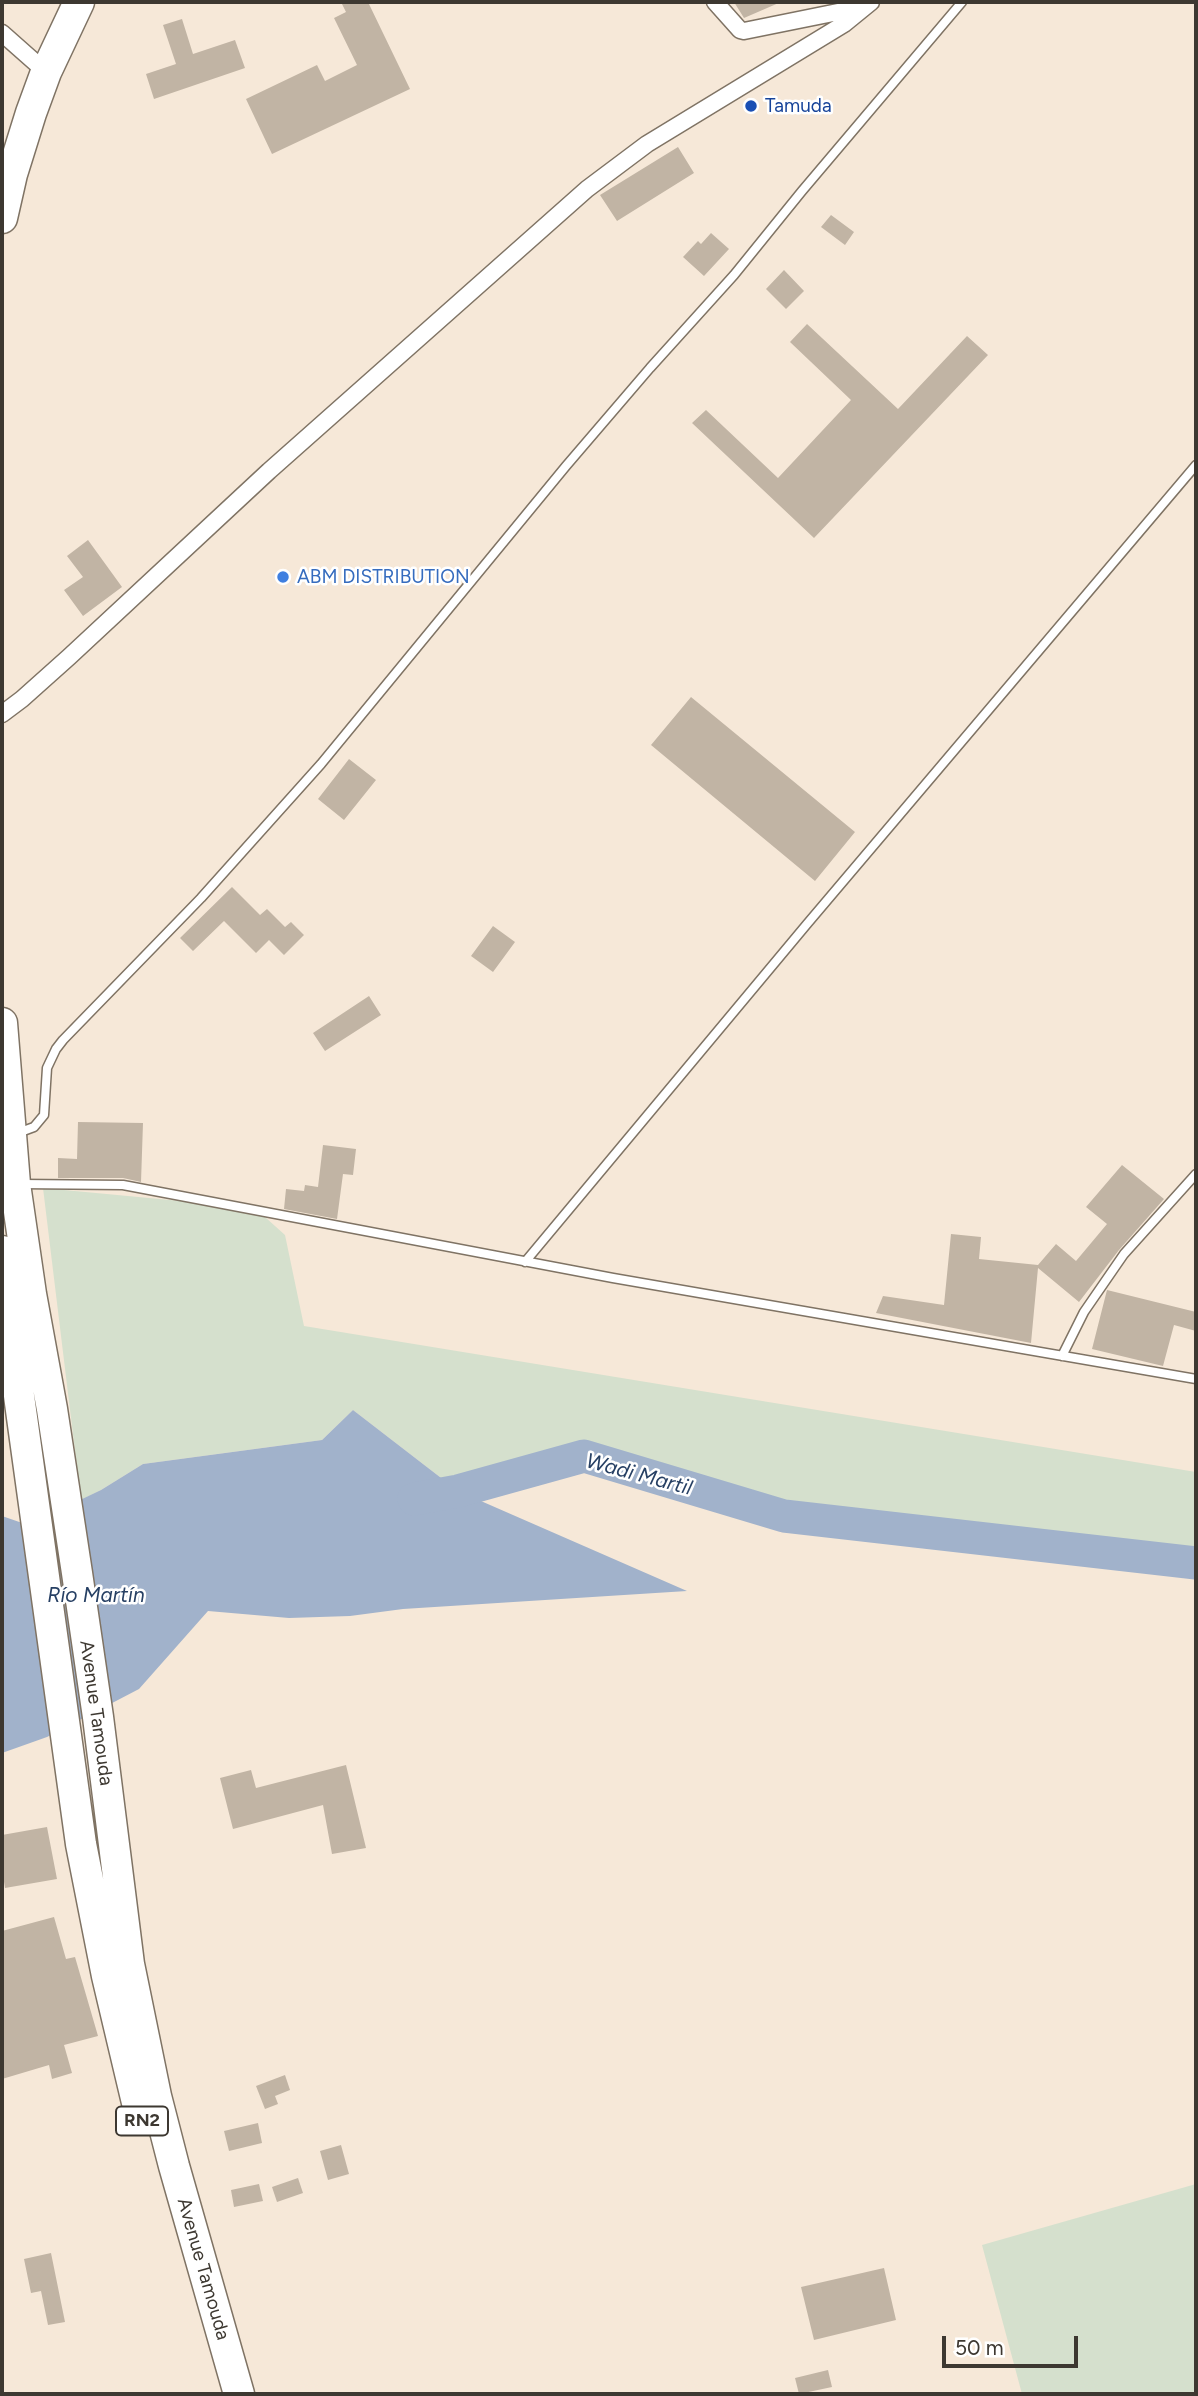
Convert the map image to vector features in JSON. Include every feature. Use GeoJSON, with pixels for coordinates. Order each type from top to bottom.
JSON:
{"type":"FeatureCollection","features":[{"type":"Feature","properties":{"kind":"highway"},"geometry":{"type":"LineString","coordinates":[[2,218],[7,172],[46,72],[79,2]]}},
{"type":"Feature","properties":{"kind":"highway","name":"Avenue Tamouda"},"geometry":{"type":"LineString","coordinates":[[2,1023],[15,1184],[98,1717],[129,1964],[156,2096],[239,2394]]}},
{"type":"Feature","properties":{"kind":"highway","name":"Avenue Tamouda"},"geometry":{"type":"LineString","coordinates":[[2,1251],[16,1374],[81,1844],[126,2062],[148,2147],[221,2394]]}},
{"type":"Feature","properties":{"kind":"street"},"geometry":{"type":"LineString","coordinates":[[715,2],[740,30],[744,31],[868,4]]}},
{"type":"Feature","properties":{"kind":"street"},"geometry":{"type":"LineString","coordinates":[[4,716],[269,471],[526,241],[587,190],[647,144],[844,24],[868,4]]}},
{"type":"Feature","properties":{"kind":"street"},"geometry":{"type":"LineString","coordinates":[[2,33],[46,72]]}},
{"type":"Feature","properties":{"kind":"lane"},"geometry":{"type":"LineString","coordinates":[[12,1134],[34,1127],[44,1115],[47,1068],[62,1040],[201,898],[321,764],[566,466],[734,275],[962,2]]}},
{"type":"Feature","properties":{"kind":"lane"},"geometry":{"type":"LineString","coordinates":[[525,1262],[798,934],[1196,465]]}},
{"type":"Feature","properties":{"kind":"lane"},"geometry":{"type":"LineString","coordinates":[[1062,1356],[1084,1312],[1124,1255],[1196,1174]]}},
{"type":"Feature","properties":{"kind":"lane"},"geometry":{"type":"LineString","coordinates":[[15,1184],[124,1185],[525,1262],[1196,1380]]}},
{"type":"Feature","properties":{"kind":"green space"},"geometry":{"type":"Polygon","coordinates":[[[43,1188],[255,1208],[285,1235],[304,1326],[1196,1472],[1196,1563],[784,1516],[584,1456],[458,1491],[353,1410],[322,1440],[143,1464],[81,1500],[43,1188]]]}},
{"type":"Feature","properties":{"kind":"green space"},"geometry":{"type":"Polygon","coordinates":[[[1196,2184],[1196,2394],[1022,2394],[982,2245],[1196,2184]]]}},
{"type":"Feature","properties":{"kind":"water","name":"Río Martín"},"geometry":{"type":"Polygon","coordinates":[[[353,1410],[458,1491],[687,1591],[403,1609],[350,1616],[289,1618],[208,1611],[139,1689],[47,1737],[2,1753],[2,1516],[28,1525],[101,1490],[143,1464],[322,1440],[353,1410]]]}},
{"type":"Feature","properties":{"kind":"building"},"geometry":{"type":"Polygon","coordinates":[[[341,2],[368,2],[410,89],[272,154],[246,99],[317,65],[325,81],[357,65],[334,18],[346,12],[341,2]]]}},
{"type":"Feature","properties":{"kind":"building"},"geometry":{"type":"Polygon","coordinates":[[[734,2],[781,2],[744,18],[734,2]]]}},
{"type":"Feature","properties":{"kind":"building"},"geometry":{"type":"Polygon","coordinates":[[[182,19],[193,54],[235,40],[245,68],[154,99],[146,74],[176,64],[163,25],[182,19]]]}},
{"type":"Feature","properties":{"kind":"building"},"geometry":{"type":"Polygon","coordinates":[[[678,147],[694,173],[617,221],[600,195],[678,147]]]}},
{"type":"Feature","properties":{"kind":"building"},"geometry":{"type":"Polygon","coordinates":[[[831,215],[854,232],[845,245],[821,227],[831,215]]]}},
{"type":"Feature","properties":{"kind":"building"},"geometry":{"type":"Polygon","coordinates":[[[711,233],[729,249],[704,276],[683,257],[698,241],[701,244],[711,233]]]}},
{"type":"Feature","properties":{"kind":"building"},"geometry":{"type":"Polygon","coordinates":[[[784,270],[804,291],[786,309],[766,289],[784,270]]]}},
{"type":"Feature","properties":{"kind":"building"},"geometry":{"type":"Polygon","coordinates":[[[807,324],[898,409],[967,336],[988,355],[814,538],[692,423],[706,410],[778,478],[851,400],[790,342],[807,324]]]}},
{"type":"Feature","properties":{"kind":"building"},"geometry":{"type":"Polygon","coordinates":[[[88,540],[122,587],[83,616],[64,590],[83,577],[67,556],[88,540]]]}},
{"type":"Feature","properties":{"kind":"building"},"geometry":{"type":"Polygon","coordinates":[[[691,697],[855,832],[815,881],[651,745],[691,697]]]}},
{"type":"Feature","properties":{"kind":"building"},"geometry":{"type":"Polygon","coordinates":[[[349,759],[376,780],[344,820],[318,799],[349,759]]]}},
{"type":"Feature","properties":{"kind":"building"},"geometry":{"type":"Polygon","coordinates":[[[232,887],[260,915],[267,909],[285,927],[291,922],[304,935],[284,955],[269,940],[256,953],[224,921],[193,951],[180,938],[232,887]]]}},
{"type":"Feature","properties":{"kind":"building"},"geometry":{"type":"Polygon","coordinates":[[[493,926],[515,942],[493,972],[471,956],[493,926]]]}},
{"type":"Feature","properties":{"kind":"building"},"geometry":{"type":"Polygon","coordinates":[[[369,996],[381,1015],[325,1051],[313,1033],[369,996]]]}},
{"type":"Feature","properties":{"kind":"building"},"geometry":{"type":"Polygon","coordinates":[[[78,1122],[143,1123],[141,1182],[123,1178],[58,1178],[58,1158],[77,1159],[78,1122]]]}},
{"type":"Feature","properties":{"kind":"building"},"geometry":{"type":"Polygon","coordinates":[[[323,1145],[356,1149],[353,1175],[343,1174],[337,1219],[284,1209],[286,1189],[304,1191],[305,1185],[318,1187],[323,1145]]]}},
{"type":"Feature","properties":{"kind":"building"},"geometry":{"type":"Polygon","coordinates":[[[1122,1165],[1164,1199],[1119,1250],[1079,1302],[1038,1268],[1031,1343],[876,1313],[883,1296],[944,1305],[951,1234],[981,1237],[979,1259],[1038,1265],[1056,1244],[1076,1261],[1107,1224],[1086,1207],[1122,1165]]]}},
{"type":"Feature","properties":{"kind":"building"},"geometry":{"type":"Polygon","coordinates":[[[1107,1290],[1196,1312],[1196,1331],[1174,1325],[1163,1366],[1092,1349],[1107,1290]]]}},
{"type":"Feature","properties":{"kind":"building"},"geometry":{"type":"Polygon","coordinates":[[[346,1765],[366,1848],[332,1854],[323,1805],[233,1829],[220,1778],[251,1770],[256,1788],[346,1765]]]}},
{"type":"Feature","properties":{"kind":"building"},"geometry":{"type":"Polygon","coordinates":[[[47,1827],[57,1879],[5,1888],[2,1835],[47,1827]]]}},
{"type":"Feature","properties":{"kind":"building"},"geometry":{"type":"Polygon","coordinates":[[[54,1917],[66,1959],[75,1957],[98,2036],[64,2045],[72,2073],[52,2079],[49,2065],[2,2079],[2,1931],[54,1917]]]}},
{"type":"Feature","properties":{"kind":"building"},"geometry":{"type":"Polygon","coordinates":[[[285,2075],[290,2090],[275,2096],[278,2104],[265,2109],[256,2086],[285,2075]]]}},
{"type":"Feature","properties":{"kind":"building"},"geometry":{"type":"Polygon","coordinates":[[[258,2123],[262,2143],[229,2151],[224,2131],[258,2123]]]}},
{"type":"Feature","properties":{"kind":"building"},"geometry":{"type":"Polygon","coordinates":[[[341,2145],[349,2174],[328,2180],[320,2151],[341,2145]]]}},
{"type":"Feature","properties":{"kind":"building"},"geometry":{"type":"Polygon","coordinates":[[[298,2178],[303,2193],[277,2202],[272,2187],[298,2178]]]}},
{"type":"Feature","properties":{"kind":"building"},"geometry":{"type":"Polygon","coordinates":[[[259,2184],[263,2201],[234,2207],[231,2190],[259,2184]]]}},
{"type":"Feature","properties":{"kind":"building"},"geometry":{"type":"Polygon","coordinates":[[[51,2253],[65,2322],[48,2325],[41,2291],[31,2293],[24,2259],[51,2253]]]}},
{"type":"Feature","properties":{"kind":"building"},"geometry":{"type":"Polygon","coordinates":[[[884,2268],[896,2320],[814,2340],[801,2287],[884,2268]]]}},
{"type":"Feature","properties":{"kind":"building"},"geometry":{"type":"Polygon","coordinates":[[[828,2370],[832,2387],[799,2394],[795,2378],[828,2370]]]}},
{"type":"Feature","properties":{"kind":"waterway","name":"Wadi Martil"},"geometry":{"type":"LineString","coordinates":[[414,1499],[458,1491],[584,1456],[784,1516],[1196,1563]]}},
{"type":"Feature","properties":{"kind":"place","name":"Tamuda"},"geometry":{"type":"Point","coordinates":[751,106]}},
{"type":"Feature","properties":{"kind":"place","name":"ABM DISTRIBUTION"},"geometry":{"type":"Point","coordinates":[283,577]}}]}
